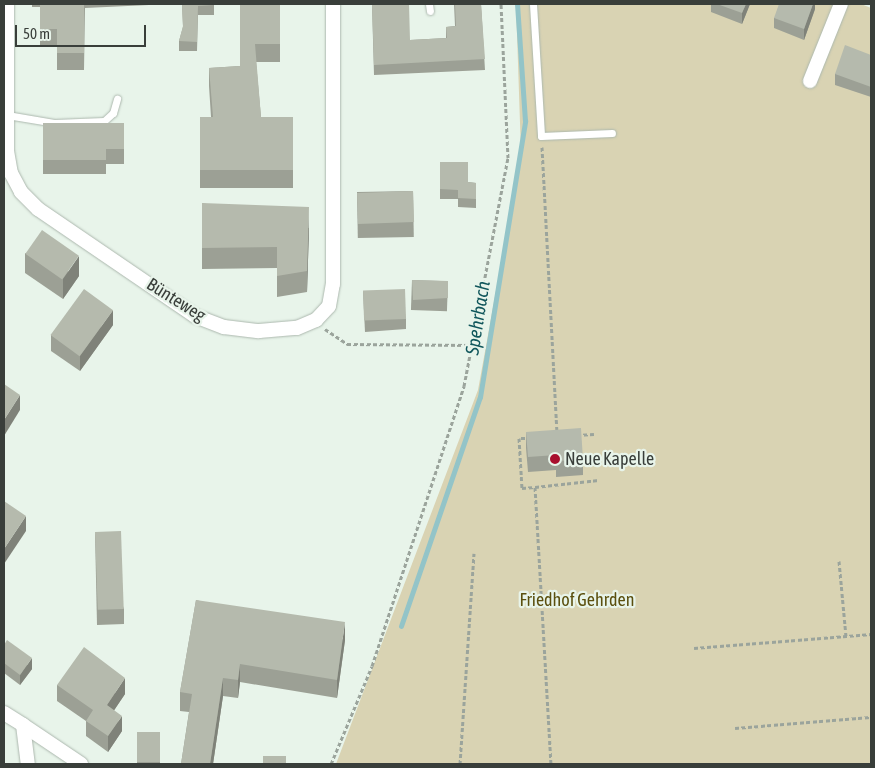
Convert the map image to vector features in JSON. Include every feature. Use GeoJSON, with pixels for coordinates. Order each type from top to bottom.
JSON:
{"type":"FeatureCollection","features":[{"type":"Feature","properties":{"kind":"street"},"geometry":{"type":"LineString","coordinates":[[316,320],[329,306],[333,284],[332,4]]}},
{"type":"Feature","properties":{"kind":"street"},"geometry":{"type":"LineString","coordinates":[[810,81],[841,4]]}},
{"type":"Feature","properties":{"kind":"street","name":"Bünteweg"},"geometry":{"type":"LineString","coordinates":[[6,5],[6,110],[10,173],[21,192],[38,209],[195,316],[224,327],[259,330],[296,328],[316,320]]}},
{"type":"Feature","properties":{"kind":"street"},"geometry":{"type":"LineString","coordinates":[[4,713],[81,764]]}},
{"type":"Feature","properties":{"kind":"street"},"geometry":{"type":"LineString","coordinates":[[22,725],[28,764]]}},
{"type":"Feature","properties":{"kind":"lane"},"geometry":{"type":"LineString","coordinates":[[533,4],[541,136],[612,133]]}},
{"type":"Feature","properties":{"kind":"lane"},"geometry":{"type":"LineString","coordinates":[[6,110],[55,124],[104,121],[113,114],[117,99]]}},
{"type":"Feature","properties":{"kind":"path"},"geometry":{"type":"LineString","coordinates":[[330,764],[375,657],[389,604],[464,386],[508,158],[501,4]]}},
{"type":"Feature","properties":{"kind":"path"},"geometry":{"type":"LineString","coordinates":[[541,136],[557,436]]}},
{"type":"Feature","properties":{"kind":"path"},"geometry":{"type":"LineString","coordinates":[[316,320],[347,344],[472,346]]}},
{"type":"Feature","properties":{"kind":"path"},"geometry":{"type":"LineString","coordinates":[[547,436],[594,434]]}},
{"type":"Feature","properties":{"kind":"path"},"geometry":{"type":"LineString","coordinates":[[538,437],[519,438],[522,488],[599,480]]}},
{"type":"Feature","properties":{"kind":"path"},"geometry":{"type":"LineString","coordinates":[[535,487],[551,764]]}},
{"type":"Feature","properties":{"kind":"path"},"geometry":{"type":"LineString","coordinates":[[460,764],[474,552]]}},
{"type":"Feature","properties":{"kind":"path"},"geometry":{"type":"LineString","coordinates":[[839,561],[846,636]]}},
{"type":"Feature","properties":{"kind":"path"},"geometry":{"type":"LineString","coordinates":[[694,648],[871,634]]}},
{"type":"Feature","properties":{"kind":"path"},"geometry":{"type":"LineString","coordinates":[[735,728],[871,717]]}},
{"type":"Feature","properties":{"kind":"green space","name":"Friedhof Gehrden"},"geometry":{"type":"Polygon","coordinates":[[[516,4],[861,4],[871,8],[871,764],[336,764],[478,390],[521,153],[516,4]]]}},
{"type":"Feature","properties":{"kind":"building"},"geometry":{"type":"Polygon","coordinates":[[[40,4],[84,4],[84,53],[57,53],[57,29],[40,29],[40,4]]]}},
{"type":"Feature","properties":{"kind":"building"},"geometry":{"type":"Polygon","coordinates":[[[182,4],[214,4],[198,6],[197,42],[179,41],[183,26],[182,4]]]}},
{"type":"Feature","properties":{"kind":"building"},"geometry":{"type":"Polygon","coordinates":[[[240,4],[280,4],[280,44],[255,44],[261,117],[293,117],[293,170],[200,170],[200,117],[213,117],[209,68],[240,66],[240,4]]]}},
{"type":"Feature","properties":{"kind":"building"},"geometry":{"type":"Polygon","coordinates":[[[409,4],[410,40],[447,38],[446,27],[456,26],[455,4],[481,4],[485,59],[374,65],[372,5],[409,4]]]}},
{"type":"Feature","properties":{"kind":"building"},"geometry":{"type":"Polygon","coordinates":[[[717,4],[746,4],[742,13],[717,4]]]}},
{"type":"Feature","properties":{"kind":"building"},"geometry":{"type":"Polygon","coordinates":[[[779,4],[813,4],[804,29],[774,18],[779,4]]]}},
{"type":"Feature","properties":{"kind":"building"},"geometry":{"type":"Polygon","coordinates":[[[845,45],[871,55],[871,87],[835,74],[845,45]]]}},
{"type":"Feature","properties":{"kind":"building"},"geometry":{"type":"Polygon","coordinates":[[[43,123],[124,123],[124,149],[106,149],[106,160],[43,160],[43,123]]]}},
{"type":"Feature","properties":{"kind":"building"},"geometry":{"type":"Polygon","coordinates":[[[440,162],[468,162],[468,182],[476,183],[476,199],[458,198],[458,190],[440,189],[440,162]]]}},
{"type":"Feature","properties":{"kind":"building"},"geometry":{"type":"Polygon","coordinates":[[[413,191],[414,222],[358,224],[357,193],[413,191]]]}},
{"type":"Feature","properties":{"kind":"building"},"geometry":{"type":"Polygon","coordinates":[[[202,203],[309,207],[307,271],[277,276],[277,247],[202,248],[202,203]]]}},
{"type":"Feature","properties":{"kind":"building"},"geometry":{"type":"Polygon","coordinates":[[[42,230],[79,256],[62,280],[25,254],[42,230]]]}},
{"type":"Feature","properties":{"kind":"building"},"geometry":{"type":"Polygon","coordinates":[[[412,280],[448,281],[448,298],[413,300],[412,280]]]}},
{"type":"Feature","properties":{"kind":"building"},"geometry":{"type":"Polygon","coordinates":[[[84,289],[113,310],[80,356],[50,335],[84,289]]]}},
{"type":"Feature","properties":{"kind":"building"},"geometry":{"type":"Polygon","coordinates":[[[405,289],[406,319],[364,320],[363,290],[405,289]]]}},
{"type":"Feature","properties":{"kind":"building"},"geometry":{"type":"Polygon","coordinates":[[[4,384],[20,395],[4,420],[4,384]]]}},
{"type":"Feature","properties":{"kind":"building"},"geometry":{"type":"Polygon","coordinates":[[[581,428],[583,460],[556,461],[556,455],[528,457],[526,432],[581,428]]]}},
{"type":"Feature","properties":{"kind":"building"},"geometry":{"type":"Polygon","coordinates":[[[4,501],[26,516],[4,549],[4,501]]]}},
{"type":"Feature","properties":{"kind":"building"},"geometry":{"type":"Polygon","coordinates":[[[121,531],[124,609],[98,610],[95,532],[121,531]]]}},
{"type":"Feature","properties":{"kind":"building"},"geometry":{"type":"Polygon","coordinates":[[[196,600],[345,622],[337,680],[240,664],[238,680],[223,678],[210,764],[181,764],[192,694],[180,692],[196,600]]]}},
{"type":"Feature","properties":{"kind":"building"},"geometry":{"type":"Polygon","coordinates":[[[7,640],[32,658],[20,675],[4,663],[4,645],[7,640]]]}},
{"type":"Feature","properties":{"kind":"building"},"geometry":{"type":"Polygon","coordinates":[[[84,647],[125,678],[107,705],[122,716],[108,736],[86,721],[93,710],[57,685],[84,647]]]}},
{"type":"Feature","properties":{"kind":"building"},"geometry":{"type":"Polygon","coordinates":[[[137,732],[160,732],[160,762],[137,762],[137,732]]]}},
{"type":"Feature","properties":{"kind":"building"},"geometry":{"type":"Polygon","coordinates":[[[263,756],[286,756],[286,764],[263,764],[263,756]]]}},
{"type":"Feature","properties":{"kind":"waterway","name":"Spehrbach"},"geometry":{"type":"LineString","coordinates":[[401,626],[480,397],[525,121],[517,4]]}},
{"type":"Feature","properties":{"kind":"place","name":"Neue Kapelle"},"geometry":{"type":"Point","coordinates":[555,459]}}]}
